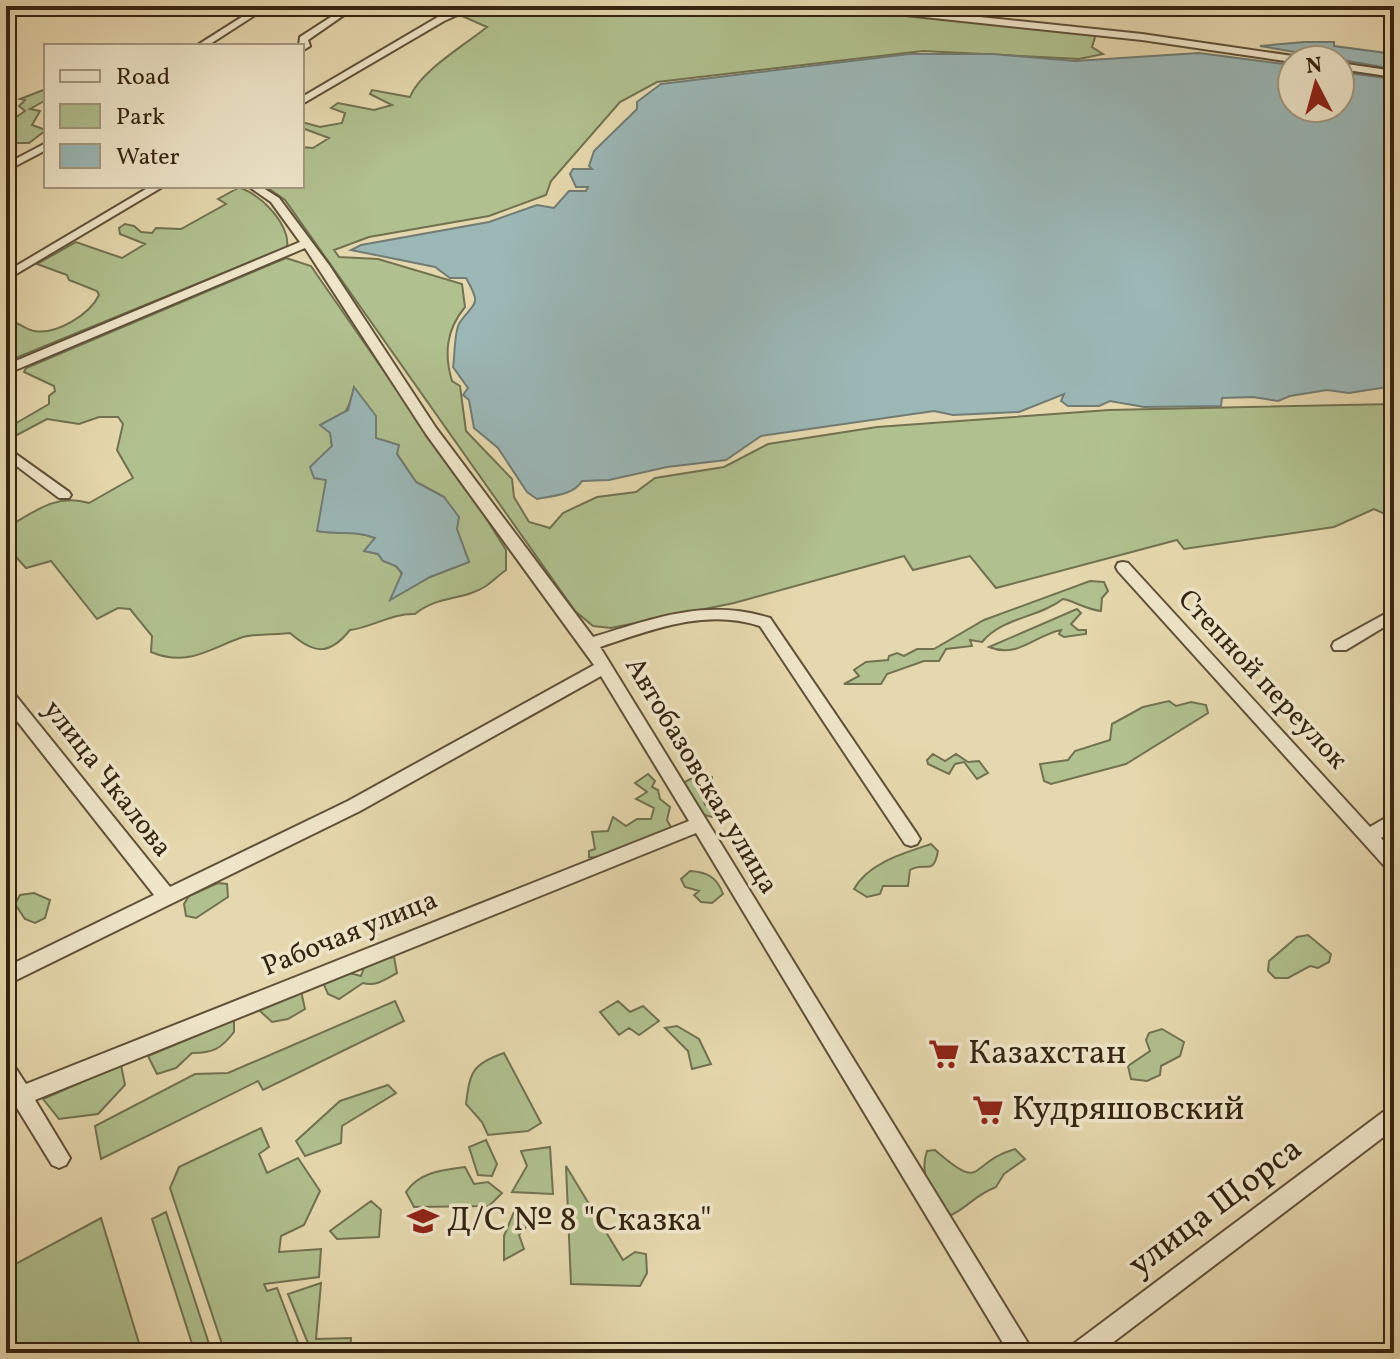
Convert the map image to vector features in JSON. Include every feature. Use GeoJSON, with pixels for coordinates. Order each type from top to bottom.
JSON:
{"type":"FeatureCollection","features":[{"type":"Feature","properties":{"kind":"street"},"geometry":{"type":"LineString","coordinates":[[204,44],[265,6]]}},
{"type":"Feature","properties":{"kind":"street"},"geometry":{"type":"LineString","coordinates":[[297,6],[340,13]]}},
{"type":"Feature","properties":{"kind":"street"},"geometry":{"type":"LineString","coordinates":[[304,47],[303,39],[353,6]]}},
{"type":"Feature","properties":{"kind":"street"},"geometry":{"type":"LineString","coordinates":[[304,100],[441,19],[473,6]]}},
{"type":"Feature","properties":{"kind":"street"},"geometry":{"type":"LineString","coordinates":[[849,6],[1142,37],[1276,57]]}},
{"type":"Feature","properties":{"kind":"street"},"geometry":{"type":"LineString","coordinates":[[1356,68],[1394,74]]}},
{"type":"Feature","properties":{"kind":"street"},"geometry":{"type":"LineString","coordinates":[[6,168],[44,147]]}},
{"type":"Feature","properties":{"kind":"street"},"geometry":{"type":"LineString","coordinates":[[6,277],[156,188]]}},
{"type":"Feature","properties":{"kind":"street","name":"Автобазовская улица"},"geometry":{"type":"LineString","coordinates":[[256,188],[275,200],[431,431],[605,666],[1022,1353]]}},
{"type":"Feature","properties":{"kind":"street"},"geometry":{"type":"LineString","coordinates":[[6,370],[306,244]]}},
{"type":"Feature","properties":{"kind":"street"},"geometry":{"type":"LineString","coordinates":[[6,451],[64,495]]}},
{"type":"Feature","properties":{"kind":"street","name":"Степной переулок"},"geometry":{"type":"LineString","coordinates":[[1123,567],[1394,865]]}},
{"type":"Feature","properties":{"kind":"street"},"geometry":{"type":"LineString","coordinates":[[590,644],[662,623],[732,611],[765,622],[911,839]]}},
{"type":"Feature","properties":{"kind":"street"},"geometry":{"type":"LineString","coordinates":[[1340,646],[1394,614]]}},
{"type":"Feature","properties":{"kind":"street"},"geometry":{"type":"LineString","coordinates":[[6,976],[354,806],[605,666]]}},
{"type":"Feature","properties":{"kind":"street","name":"улица Чкалова"},"geometry":{"type":"LineString","coordinates":[[6,695],[166,896]]}},
{"type":"Feature","properties":{"kind":"street"},"geometry":{"type":"LineString","coordinates":[[1369,837],[1394,820]]}},
{"type":"Feature","properties":{"kind":"street","name":"Рабочая улица"},"geometry":{"type":"LineString","coordinates":[[21,1096],[700,824]]}},
{"type":"Feature","properties":{"kind":"street"},"geometry":{"type":"LineString","coordinates":[[6,1071],[59,1158]]}},
{"type":"Feature","properties":{"kind":"street","name":"улица Щорса"},"geometry":{"type":"LineString","coordinates":[[1080,1353],[1394,1116]]}},
{"type":"Feature","properties":{"kind":"green space"},"geometry":{"type":"Polygon","coordinates":[[[486,6],[828,6],[1096,34],[1092,47],[1103,54],[1079,59],[923,51],[657,82],[620,102],[551,181],[546,195],[489,216],[369,237],[334,250],[339,257],[378,259],[462,284],[465,307],[450,333],[448,361],[452,381],[460,386],[466,431],[512,479],[514,497],[529,522],[550,528],[563,513],[597,497],[636,492],[655,478],[724,467],[768,444],[877,427],[1109,410],[1394,404],[1394,512],[1387,515],[1374,509],[1334,527],[1184,549],[1177,540],[996,588],[970,556],[913,570],[904,556],[734,603],[611,628],[593,626],[575,611],[285,200],[268,188],[304,188],[304,147],[313,148],[329,138],[304,129],[304,123],[320,127],[342,123],[345,113],[331,108],[338,103],[374,110],[392,105],[370,94],[372,90],[410,97],[423,78],[487,27],[460,15],[486,6]]]}},
{"type":"Feature","properties":{"kind":"green space"},"geometry":{"type":"Polygon","coordinates":[[[44,90],[44,101],[30,109],[40,111],[32,125],[44,132],[29,143],[6,143],[6,119],[12,120],[25,111],[19,106],[25,100],[20,99],[44,90]]]}},
{"type":"Feature","properties":{"kind":"green space"},"geometry":{"type":"Polygon","coordinates":[[[236,189],[250,192],[277,217],[287,237],[287,247],[6,362],[6,329],[16,323],[34,331],[53,330],[81,316],[99,295],[97,291],[69,280],[67,275],[37,264],[76,242],[122,258],[145,244],[120,234],[119,228],[125,224],[141,232],[152,233],[156,228],[181,229],[226,204],[218,199],[236,189]]]}},
{"type":"Feature","properties":{"kind":"green space"},"geometry":{"type":"Polygon","coordinates":[[[286,258],[311,266],[484,515],[506,550],[506,570],[477,591],[433,604],[415,614],[350,630],[328,648],[314,648],[290,633],[246,636],[186,657],[175,658],[151,652],[152,636],[130,609],[118,608],[97,619],[51,561],[26,568],[6,546],[6,528],[36,510],[66,500],[89,503],[133,478],[117,450],[123,424],[118,417],[99,417],[79,424],[47,419],[15,436],[6,429],[49,404],[49,396],[55,391],[54,386],[24,372],[26,368],[286,258]],[[354,388],[345,413],[331,431],[332,446],[318,531],[375,538],[365,551],[378,554],[402,574],[391,599],[430,577],[469,562],[444,497],[416,482],[397,454],[376,438],[354,388]]]}},
{"type":"Feature","properties":{"kind":"green space"},"geometry":{"type":"Polygon","coordinates":[[[1090,581],[1104,582],[1108,591],[1102,598],[1101,611],[1063,599],[1000,627],[982,642],[970,640],[972,646],[946,649],[939,661],[924,661],[887,674],[881,684],[844,684],[859,676],[854,670],[866,662],[888,660],[889,656],[897,653],[904,656],[917,649],[934,649],[984,620],[1090,581]]]}},
{"type":"Feature","properties":{"kind":"green space"},"geometry":{"type":"Polygon","coordinates":[[[1077,609],[1081,613],[1071,624],[1078,630],[1086,630],[1086,634],[1064,637],[1059,634],[1061,630],[1018,648],[999,650],[989,647],[1077,609]]]}},
{"type":"Feature","properties":{"kind":"green space"},"geometry":{"type":"Polygon","coordinates":[[[1169,701],[1176,706],[1191,702],[1206,705],[1208,713],[1126,764],[1051,784],[1044,781],[1040,764],[1068,760],[1075,751],[1110,740],[1112,724],[1143,707],[1169,701]]]}},
{"type":"Feature","properties":{"kind":"green space"},"geometry":{"type":"Polygon","coordinates":[[[933,754],[945,761],[956,754],[968,762],[979,761],[988,773],[977,779],[964,762],[955,764],[949,774],[928,764],[927,760],[933,754]]]}},
{"type":"Feature","properties":{"kind":"green space"},"geometry":{"type":"Polygon","coordinates":[[[648,774],[655,781],[652,787],[658,790],[660,799],[670,807],[667,820],[672,829],[599,858],[589,857],[589,851],[595,849],[592,832],[608,831],[613,817],[626,826],[637,819],[651,819],[654,808],[636,799],[647,792],[635,783],[648,774]]]}},
{"type":"Feature","properties":{"kind":"green space"},"geometry":{"type":"Polygon","coordinates":[[[700,774],[712,777],[712,786],[702,792],[705,805],[723,804],[727,812],[712,817],[701,814],[683,783],[700,774]]]}},
{"type":"Feature","properties":{"kind":"green space"},"geometry":{"type":"Polygon","coordinates":[[[931,844],[938,851],[934,864],[910,870],[908,886],[883,886],[880,894],[867,897],[854,889],[877,866],[931,844]]]}},
{"type":"Feature","properties":{"kind":"green space"},"geometry":{"type":"Polygon","coordinates":[[[690,871],[711,876],[723,894],[712,903],[701,902],[694,895],[699,891],[685,887],[681,879],[690,871]]]}},
{"type":"Feature","properties":{"kind":"green space"},"geometry":{"type":"Polygon","coordinates":[[[218,883],[227,884],[228,897],[196,918],[186,916],[184,904],[189,896],[218,883]]]}},
{"type":"Feature","properties":{"kind":"green space"},"geometry":{"type":"Polygon","coordinates":[[[34,893],[50,900],[45,918],[35,923],[25,919],[15,904],[20,895],[34,893]]]}},
{"type":"Feature","properties":{"kind":"green space"},"geometry":{"type":"Polygon","coordinates":[[[1308,935],[1331,954],[1329,962],[1318,968],[1310,966],[1288,978],[1275,978],[1268,971],[1269,961],[1297,937],[1308,935]]]}},
{"type":"Feature","properties":{"kind":"green space"},"geometry":{"type":"Polygon","coordinates":[[[394,957],[397,973],[389,978],[377,983],[363,983],[339,999],[328,994],[324,985],[330,977],[342,971],[361,976],[366,962],[394,957]]]}},
{"type":"Feature","properties":{"kind":"green space"},"geometry":{"type":"Polygon","coordinates":[[[301,991],[305,1009],[288,1019],[272,1022],[260,1011],[274,998],[301,991]]]}},
{"type":"Feature","properties":{"kind":"green space"},"geometry":{"type":"Polygon","coordinates":[[[395,1001],[404,1021],[263,1090],[258,1081],[101,1159],[95,1126],[195,1074],[228,1073],[395,1001]]]}},
{"type":"Feature","properties":{"kind":"green space"},"geometry":{"type":"Polygon","coordinates":[[[618,1001],[630,1012],[643,1006],[659,1021],[639,1035],[629,1028],[619,1035],[600,1012],[618,1001]]]}},
{"type":"Feature","properties":{"kind":"green space"},"geometry":{"type":"Polygon","coordinates":[[[234,1020],[234,1032],[221,1046],[211,1051],[192,1053],[176,1068],[157,1074],[148,1056],[234,1020]]]}},
{"type":"Feature","properties":{"kind":"green space"},"geometry":{"type":"Polygon","coordinates":[[[677,1026],[699,1039],[711,1064],[692,1069],[688,1051],[665,1028],[677,1026]]]}},
{"type":"Feature","properties":{"kind":"green space"},"geometry":{"type":"Polygon","coordinates":[[[1162,1029],[1184,1042],[1180,1056],[1161,1066],[1160,1075],[1147,1081],[1131,1079],[1128,1066],[1150,1051],[1146,1040],[1149,1033],[1162,1029]]]}},
{"type":"Feature","properties":{"kind":"green space"},"geometry":{"type":"Polygon","coordinates":[[[504,1053],[541,1123],[528,1131],[488,1135],[482,1122],[466,1104],[469,1084],[479,1066],[504,1053]]]}},
{"type":"Feature","properties":{"kind":"green space"},"geometry":{"type":"Polygon","coordinates":[[[121,1065],[125,1085],[98,1114],[59,1119],[43,1099],[121,1065]]]}},
{"type":"Feature","properties":{"kind":"green space"},"geometry":{"type":"Polygon","coordinates":[[[388,1085],[396,1093],[342,1126],[341,1143],[305,1156],[296,1141],[340,1101],[388,1085]]]}},
{"type":"Feature","properties":{"kind":"green space"},"geometry":{"type":"Polygon","coordinates":[[[261,1128],[269,1147],[259,1154],[267,1173],[298,1158],[320,1191],[304,1225],[281,1236],[279,1252],[321,1249],[319,1277],[264,1284],[267,1291],[277,1288],[302,1353],[291,1353],[289,1348],[284,1353],[225,1353],[170,1188],[179,1167],[261,1128]]]}},
{"type":"Feature","properties":{"kind":"green space"},"geometry":{"type":"Polygon","coordinates":[[[486,1140],[497,1164],[492,1176],[478,1175],[469,1147],[486,1140]]]}},
{"type":"Feature","properties":{"kind":"green space"},"geometry":{"type":"Polygon","coordinates":[[[550,1147],[553,1194],[512,1192],[527,1166],[521,1151],[550,1147]]]}},
{"type":"Feature","properties":{"kind":"green space"},"geometry":{"type":"Polygon","coordinates":[[[1015,1149],[1025,1159],[1004,1174],[996,1187],[949,1216],[926,1177],[927,1151],[935,1150],[970,1173],[1015,1149]]]}},
{"type":"Feature","properties":{"kind":"green space"},"geometry":{"type":"Polygon","coordinates":[[[566,1166],[623,1260],[635,1252],[646,1254],[647,1273],[640,1286],[571,1284],[566,1166]]]}},
{"type":"Feature","properties":{"kind":"green space"},"geometry":{"type":"Polygon","coordinates":[[[465,1167],[474,1184],[488,1182],[502,1193],[489,1206],[414,1207],[406,1192],[411,1185],[432,1173],[465,1167]]]}},
{"type":"Feature","properties":{"kind":"green space"},"geometry":{"type":"Polygon","coordinates":[[[371,1201],[381,1210],[379,1237],[337,1239],[330,1231],[371,1201]]]}},
{"type":"Feature","properties":{"kind":"green space"},"geometry":{"type":"Polygon","coordinates":[[[516,1207],[533,1219],[519,1235],[524,1249],[504,1260],[504,1236],[516,1207]]]}},
{"type":"Feature","properties":{"kind":"green space"},"geometry":{"type":"Polygon","coordinates":[[[166,1212],[212,1353],[195,1353],[152,1219],[166,1212]]]}},
{"type":"Feature","properties":{"kind":"green space"},"geometry":{"type":"Polygon","coordinates":[[[101,1218],[142,1353],[6,1353],[6,1269],[101,1218]]]}},
{"type":"Feature","properties":{"kind":"green space"},"geometry":{"type":"Polygon","coordinates":[[[321,1283],[316,1339],[351,1338],[350,1353],[312,1353],[288,1294],[321,1283]]]}},
{"type":"Feature","properties":{"kind":"water"},"geometry":{"type":"Polygon","coordinates":[[[1305,42],[1334,42],[1334,44],[1282,44],[1305,42]]]}},
{"type":"Feature","properties":{"kind":"water"},"geometry":{"type":"Polygon","coordinates":[[[1356,49],[1394,54],[1394,69],[1356,62],[1356,49]]]}},
{"type":"Feature","properties":{"kind":"water"},"geometry":{"type":"Polygon","coordinates":[[[1199,53],[1276,63],[1276,124],[1356,124],[1356,74],[1394,79],[1394,386],[1349,393],[1327,390],[1278,401],[1253,397],[1222,398],[1221,406],[1144,407],[1110,401],[1099,406],[1068,406],[1061,401],[1064,394],[1019,412],[953,415],[934,411],[761,436],[726,460],[667,467],[609,480],[582,481],[568,492],[537,499],[527,492],[498,448],[474,428],[469,400],[463,395],[468,388],[453,367],[458,326],[475,303],[466,278],[450,278],[435,267],[351,250],[361,245],[489,222],[537,205],[554,208],[569,191],[586,191],[588,187],[576,187],[570,174],[573,169],[592,169],[589,166],[594,151],[637,109],[637,102],[661,84],[909,54],[993,54],[1075,61],[1199,53]]]}},
{"type":"Feature","properties":{"kind":"water"},"geometry":{"type":"Polygon","coordinates":[[[354,387],[376,416],[376,438],[399,445],[397,454],[416,482],[444,497],[459,517],[457,529],[469,562],[430,577],[390,600],[402,573],[378,554],[364,551],[375,538],[317,531],[326,480],[314,478],[310,467],[332,446],[330,433],[320,425],[348,410],[354,387]]]}},
{"type":"Feature","properties":{"kind":"place","name":"Казахстан"},"geometry":{"type":"Point","coordinates":[944,1054]}},
{"type":"Feature","properties":{"kind":"place","name":"Кудряшовский"},"geometry":{"type":"Point","coordinates":[988,1110]}},
{"type":"Feature","properties":{"kind":"place","name":"Д/С № 8 \"Сказка\""},"geometry":{"type":"Point","coordinates":[423,1221]}}]}
